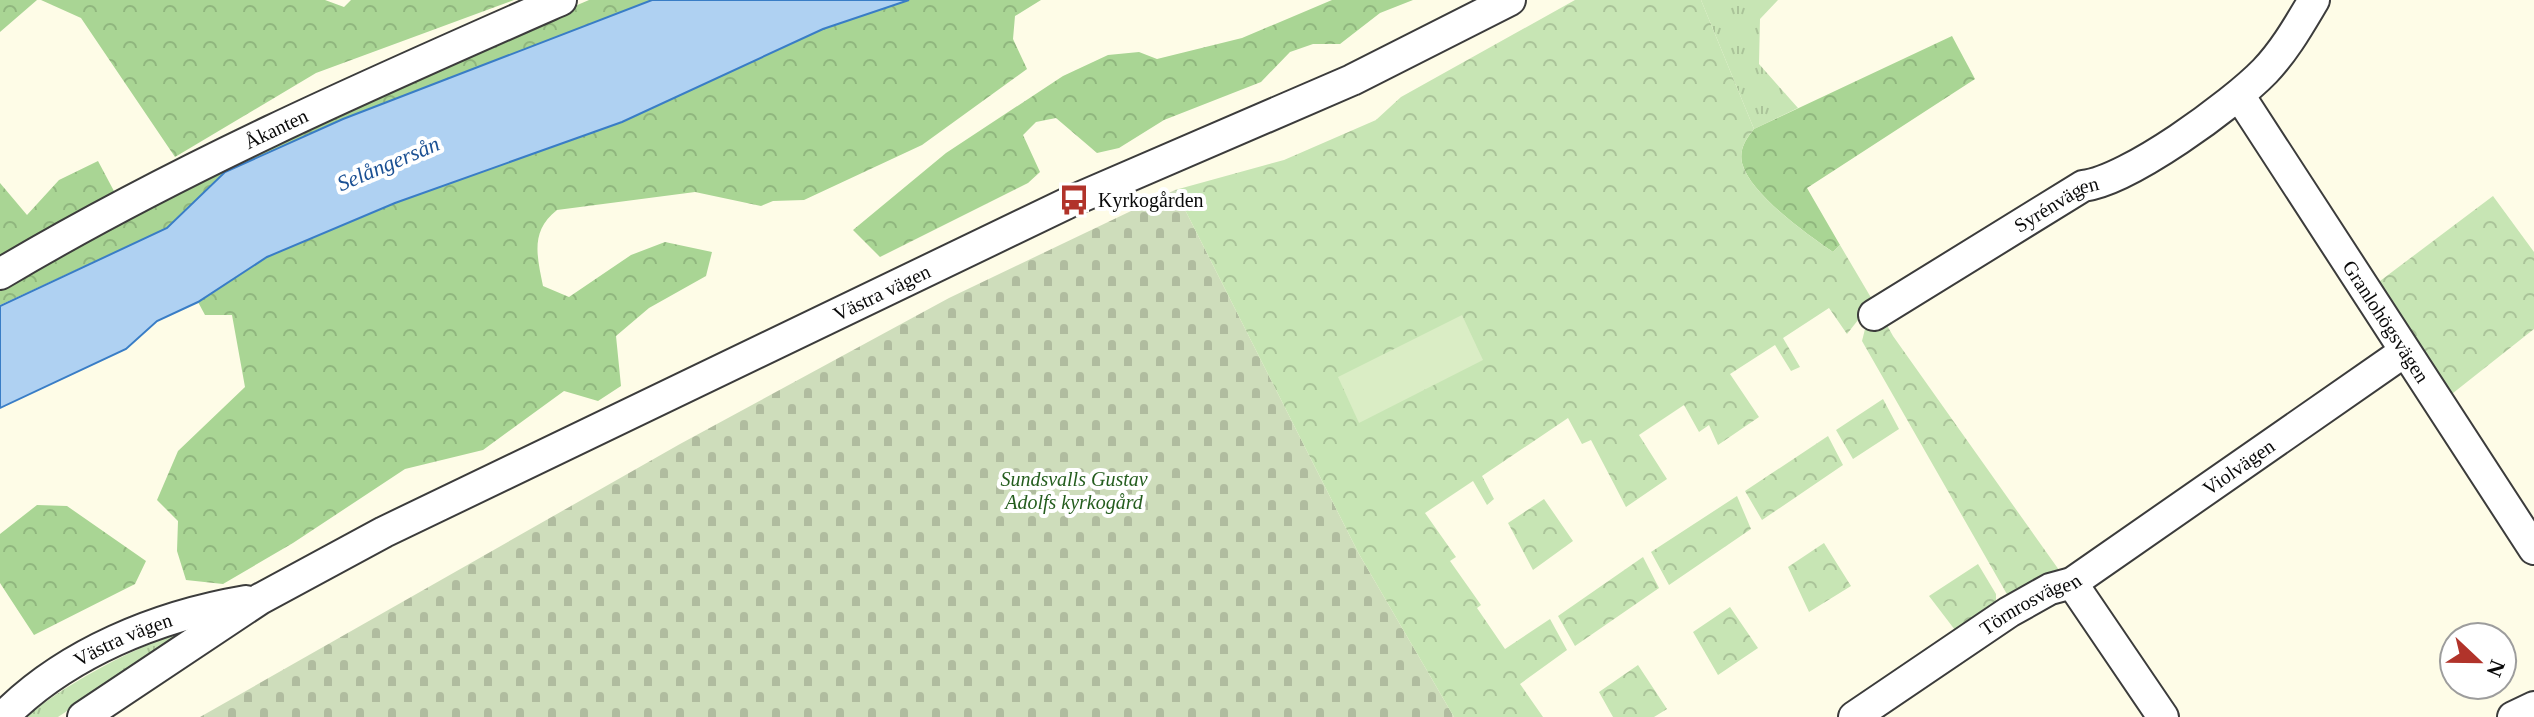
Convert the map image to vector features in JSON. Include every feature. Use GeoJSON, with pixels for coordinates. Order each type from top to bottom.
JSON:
{"type":"FeatureCollection","features":[{"type":"Feature","properties":{"kind":"street","name":"Åkanten"},"geometry":{"type":"LineString","coordinates":[[0,274],[106,211],[307,112],[561,0]]}},
{"type":"Feature","properties":{"kind":"street","name":"Västra vägen"},"geometry":{"type":"LineString","coordinates":[[83,717],[260,599],[384,532],[1074,200],[1352,80],[1510,0]]}},
{"type":"Feature","properties":{"kind":"street","name":"Syrénvägen"},"geometry":{"type":"LineString","coordinates":[[1874,315],[2083,186],[2098,184],[2137,163],[2239,95],[2289,42],[2314,0]]}},
{"type":"Feature","properties":{"kind":"street","name":"Granlohögsvägen"},"geometry":{"type":"LineString","coordinates":[[2239,95],[2534,549]]}},
{"type":"Feature","properties":{"kind":"street","name":"Violvägen"},"geometry":{"type":"LineString","coordinates":[[2072,583],[2404,352]]}},
{"type":"Feature","properties":{"kind":"street","name":"Törnrosvägen"},"geometry":{"type":"LineString","coordinates":[[1854,717],[2009,612],[2050,589],[2072,583],[2163,717]]}},
{"type":"Feature","properties":{"kind":"street","name":"Västra vägen"},"geometry":{"type":"LineString","coordinates":[[3,717],[63,668],[101,647],[212,607],[260,599]]}},
{"type":"Feature","properties":{"kind":"street"},"geometry":{"type":"LineString","coordinates":[[2513,717],[2534,707]]}},
{"type":"Feature","properties":{"kind":"green space"},"geometry":{"type":"Polygon","coordinates":[[[0,0],[37,0],[0,32],[0,0]]]}},
{"type":"Feature","properties":{"kind":"green space"},"geometry":{"type":"Polygon","coordinates":[[[41,0],[325,0],[344,7],[351,0],[514,0],[316,73],[175,157],[81,18],[41,0]]]}},
{"type":"Feature","properties":{"kind":"green space"},"geometry":{"type":"Polygon","coordinates":[[[589,0],[652,0],[343,119],[225,172],[167,228],[0,305],[0,285],[261,141],[589,0]]]}},
{"type":"Feature","properties":{"kind":"green space"},"geometry":{"type":"Polygon","coordinates":[[[909,0],[1041,0],[1015,16],[1013,39],[1027,69],[922,145],[804,200],[773,201],[761,206],[695,192],[557,210],[548,218],[539,235],[539,264],[543,286],[569,297],[631,255],[665,242],[712,252],[706,276],[649,308],[616,336],[621,386],[598,401],[564,391],[483,450],[405,469],[293,543],[223,584],[186,580],[177,551],[178,521],[157,500],[178,451],[245,387],[232,315],[205,315],[198,302],[267,257],[395,203],[622,122],[823,29],[909,0]]]}},
{"type":"Feature","properties":{"kind":"green space"},"geometry":{"type":"Polygon","coordinates":[[[1332,0],[1413,0],[1380,13],[1340,44],[1313,44],[1290,52],[1261,82],[1164,120],[1119,148],[1097,153],[1056,118],[1036,122],[1023,135],[1040,172],[1028,183],[880,257],[853,230],[946,153],[1063,76],[1108,55],[1139,52],[1157,59],[1242,38],[1332,0]]]}},
{"type":"Feature","properties":{"kind":"green space"},"geometry":{"type":"Polygon","coordinates":[[[1575,0],[1701,0],[1754,129],[1741,153],[1747,175],[1767,200],[1809,235],[1833,252],[1840,245],[1873,301],[1847,334],[1829,308],[1783,338],[1800,367],[1791,371],[1775,345],[1730,374],[1759,417],[1718,445],[1709,425],[1699,432],[1684,405],[1639,435],[1667,479],[1626,507],[1591,440],[1582,444],[1568,418],[1482,476],[1494,499],[1487,505],[1473,481],[1425,513],[1456,557],[1450,561],[1481,605],[1477,608],[1505,649],[1550,619],[1567,650],[1520,684],[1543,717],[1454,717],[1359,554],[1175,190],[1284,160],[1376,120],[1401,97],[1575,0]]]}},
{"type":"Feature","properties":{"kind":"green space"},"geometry":{"type":"Polygon","coordinates":[[[1701,0],[1778,0],[1760,19],[1759,64],[1798,108],[1754,129],[1701,0]]]}},
{"type":"Feature","properties":{"kind":"green space"},"geometry":{"type":"Polygon","coordinates":[[[1952,36],[1975,79],[1807,188],[1840,245],[1833,252],[1767,200],[1747,175],[1741,153],[1754,129],[1952,36]]]}},
{"type":"Feature","properties":{"kind":"green space"},"geometry":{"type":"Polygon","coordinates":[[[98,161],[115,193],[0,258],[0,183],[27,215],[59,180],[98,161]]]}},
{"type":"Feature","properties":{"kind":"green space","name":"Sundsvalls Gustav Adolfs kyrkogård"},"geometry":{"type":"Polygon","coordinates":[[[1175,190],[1359,554],[1454,717],[200,717],[680,444],[949,298],[1175,190]]]}},
{"type":"Feature","properties":{"kind":"green space"},"geometry":{"type":"Polygon","coordinates":[[[2493,196],[2534,252],[2534,329],[2448,397],[2376,284],[2493,196]]]}},
{"type":"Feature","properties":{"kind":"green space"},"geometry":{"type":"Polygon","coordinates":[[[1462,315],[1483,360],[1359,423],[1338,377],[1462,315]]]}},
{"type":"Feature","properties":{"kind":"green space"},"geometry":{"type":"Polygon","coordinates":[[[1883,318],[2059,570],[2008,596],[1862,341],[1865,329],[1883,318]]]}},
{"type":"Feature","properties":{"kind":"green space"},"geometry":{"type":"Polygon","coordinates":[[[1883,399],[1899,429],[1853,459],[1836,430],[1883,399]]]}},
{"type":"Feature","properties":{"kind":"green space"},"geometry":{"type":"Polygon","coordinates":[[[1828,436],[1843,465],[1762,520],[1745,491],[1828,436]]]}},
{"type":"Feature","properties":{"kind":"green space"},"geometry":{"type":"Polygon","coordinates":[[[1737,496],[1751,529],[1669,585],[1651,552],[1737,496]]]}},
{"type":"Feature","properties":{"kind":"green space"},"geometry":{"type":"Polygon","coordinates":[[[1544,499],[1573,541],[1533,570],[1508,523],[1544,499]]]}},
{"type":"Feature","properties":{"kind":"green space"},"geometry":{"type":"Polygon","coordinates":[[[37,505],[67,506],[146,561],[135,584],[34,635],[0,583],[0,534],[37,505]]]}},
{"type":"Feature","properties":{"kind":"green space"},"geometry":{"type":"Polygon","coordinates":[[[1824,543],[1851,586],[1809,612],[1788,567],[1824,543]]]}},
{"type":"Feature","properties":{"kind":"green space"},"geometry":{"type":"Polygon","coordinates":[[[1643,557],[1659,588],[1575,646],[1558,616],[1643,557]]]}},
{"type":"Feature","properties":{"kind":"green space"},"geometry":{"type":"Polygon","coordinates":[[[1978,564],[1996,594],[1996,603],[1955,630],[1929,596],[1978,564]]]}},
{"type":"Feature","properties":{"kind":"green space"},"geometry":{"type":"Polygon","coordinates":[[[1730,607],[1758,648],[1718,675],[1693,632],[1730,607]]]}},
{"type":"Feature","properties":{"kind":"green space"},"geometry":{"type":"Polygon","coordinates":[[[199,624],[58,717],[25,717],[108,664],[199,624]]]}},
{"type":"Feature","properties":{"kind":"green space"},"geometry":{"type":"Polygon","coordinates":[[[1638,665],[1667,709],[1654,717],[1613,717],[1599,692],[1638,665]]]}},
{"type":"Feature","properties":{"kind":"water","name":"Selångersån"},"geometry":{"type":"Polygon","coordinates":[[[652,0],[909,0],[823,29],[622,122],[395,203],[267,257],[198,302],[157,321],[126,349],[0,408],[0,306],[167,228],[225,172],[343,119],[652,0]]]}},
{"type":"Feature","properties":{"kind":"place","name":"Kyrkogården"},"geometry":{"type":"Point","coordinates":[1074,200]}}]}
